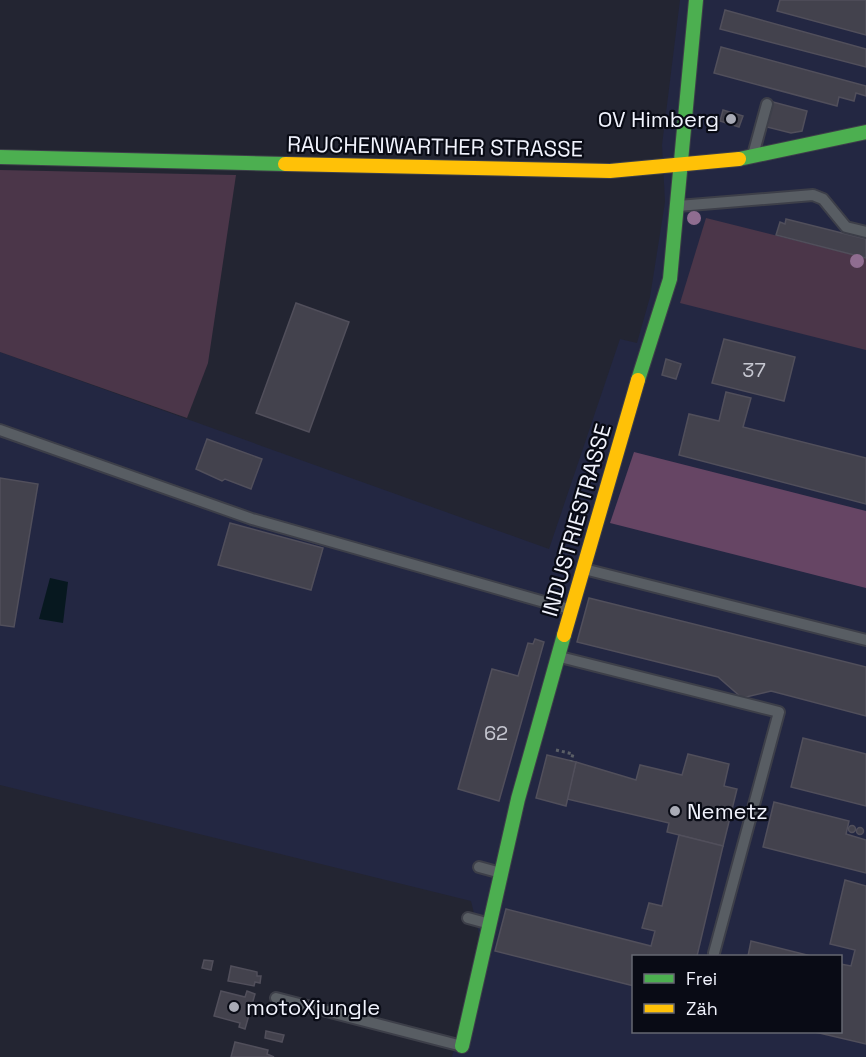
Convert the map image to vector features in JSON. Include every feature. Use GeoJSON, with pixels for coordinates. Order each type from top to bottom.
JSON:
{"type":"FeatureCollection","features":[{"type":"Feature","properties":{"kind":"street","name":"INDUSTRIESTRASSE"},"geometry":{"type":"LineString","coordinates":[[462,1046],[518,799],[560,657],[560,636],[572,610],[664,313],[670,279],[696,0]]}},
{"type":"Feature","properties":{"kind":"street","name":"RAUCHENWARTHER STRASSE"},"geometry":{"type":"LineString","coordinates":[[0,158],[610,171],[752,158],[866,132]]}},
{"type":"Feature","properties":{"kind":"lane"},"geometry":{"type":"LineString","coordinates":[[752,158],[767,104]]}},
{"type":"Feature","properties":{"kind":"lane"},"geometry":{"type":"LineString","coordinates":[[676,206],[813,195],[823,199],[846,227],[866,232]]}},
{"type":"Feature","properties":{"kind":"lane"},"geometry":{"type":"LineString","coordinates":[[0,430],[252,519],[572,610]]}},
{"type":"Feature","properties":{"kind":"lane"},"geometry":{"type":"LineString","coordinates":[[584,569],[866,640]]}},
{"type":"Feature","properties":{"kind":"lane"},"geometry":{"type":"LineString","coordinates":[[560,657],[779,712],[714,953]]}},
{"type":"Feature","properties":{"kind":"lane"},"geometry":{"type":"LineString","coordinates":[[479,867],[501,873]]}},
{"type":"Feature","properties":{"kind":"lane"},"geometry":{"type":"LineString","coordinates":[[468,918],[490,924]]}},
{"type":"Feature","properties":{"kind":"lane"},"geometry":{"type":"LineString","coordinates":[[276,998],[462,1046]]}},
{"type":"Feature","properties":{"kind":"shaded area"},"geometry":{"type":"Polygon","coordinates":[[[680,0],[866,0],[866,1057],[452,1057],[481,942],[471,901],[0,785],[0,352],[549,549],[620,339],[637,343],[650,297],[665,202],[662,145],[680,0]]]}},
{"type":"Feature","properties":{"kind":"shaded area"},"geometry":{"type":"Polygon","coordinates":[[[0,170],[236,175],[208,363],[187,418],[0,352],[0,170]]]}},
{"type":"Feature","properties":{"kind":"shaded area"},"geometry":{"type":"Polygon","coordinates":[[[706,218],[866,258],[866,350],[680,303],[706,218]]]}},
{"type":"Feature","properties":{"kind":"shaded area"},"geometry":{"type":"Polygon","coordinates":[[[634,452],[866,511],[866,588],[610,523],[634,452]]]}},
{"type":"Feature","properties":{"kind":"shaded area"},"geometry":{"type":"Polygon","coordinates":[[[50,578],[68,582],[63,623],[39,619],[50,578]]]}},
{"type":"Feature","properties":{"kind":"building"},"geometry":{"type":"Polygon","coordinates":[[[780,0],[866,0],[866,35],[777,11],[780,0]]]}},
{"type":"Feature","properties":{"kind":"building"},"geometry":{"type":"Polygon","coordinates":[[[725,10],[866,49],[866,67],[720,29],[725,10]]]}},
{"type":"Feature","properties":{"kind":"building"},"geometry":{"type":"Polygon","coordinates":[[[721,47],[866,86],[866,96],[856,93],[854,101],[839,97],[837,106],[714,73],[721,47]]]}},
{"type":"Feature","properties":{"kind":"building"},"geometry":{"type":"Polygon","coordinates":[[[773,102],[807,111],[802,131],[791,133],[767,127],[773,102]]]}},
{"type":"Feature","properties":{"kind":"building","name":"OV Himberg"},"geometry":{"type":"Polygon","coordinates":[[[723,110],[743,116],[739,127],[720,121],[723,110]]]}},
{"type":"Feature","properties":{"kind":"building"},"geometry":{"type":"Polygon","coordinates":[[[786,219],[866,239],[866,258],[776,235],[780,222],[785,224],[786,219]]]}},
{"type":"Feature","properties":{"kind":"building"},"geometry":{"type":"Polygon","coordinates":[[[296,303],[349,322],[309,432],[256,413],[296,303]]]}},
{"type":"Feature","properties":{"kind":"building"},"geometry":{"type":"Polygon","coordinates":[[[724,339],[795,357],[784,401],[712,383],[724,339]]]}},
{"type":"Feature","properties":{"kind":"building"},"geometry":{"type":"Polygon","coordinates":[[[666,359],[681,364],[676,379],[662,375],[666,359]]]}},
{"type":"Feature","properties":{"kind":"building"},"geometry":{"type":"Polygon","coordinates":[[[726,392],[751,398],[743,427],[866,458],[866,504],[679,455],[689,414],[719,421],[726,392]]]}},
{"type":"Feature","properties":{"kind":"building"},"geometry":{"type":"Polygon","coordinates":[[[207,439],[262,459],[251,489],[225,479],[222,481],[196,469],[207,439]]]}},
{"type":"Feature","properties":{"kind":"building"},"geometry":{"type":"Polygon","coordinates":[[[0,478],[38,484],[14,627],[0,625],[0,478]]]}},
{"type":"Feature","properties":{"kind":"building"},"geometry":{"type":"Polygon","coordinates":[[[230,523],[323,548],[311,590],[218,565],[230,523]]]}},
{"type":"Feature","properties":{"kind":"building"},"geometry":{"type":"Polygon","coordinates":[[[589,598],[866,667],[866,716],[771,691],[742,698],[718,677],[577,642],[589,598]]]}},
{"type":"Feature","properties":{"kind":"building"},"geometry":{"type":"Polygon","coordinates":[[[535,639],[544,642],[499,801],[458,789],[492,669],[518,676],[528,643],[533,644],[535,639]]]}},
{"type":"Feature","properties":{"kind":"building"},"geometry":{"type":"Polygon","coordinates":[[[803,738],[866,754],[866,806],[791,787],[803,738]]]}},
{"type":"Feature","properties":{"kind":"building","name":"Nemetz"},"geometry":{"type":"Polygon","coordinates":[[[688,754],[729,764],[724,786],[737,789],[723,846],[667,832],[669,823],[567,799],[576,762],[636,780],[640,765],[682,775],[688,754]]]}},
{"type":"Feature","properties":{"kind":"building"},"geometry":{"type":"Polygon","coordinates":[[[547,755],[576,762],[566,806],[536,798],[547,755]]]}},
{"type":"Feature","properties":{"kind":"building"},"geometry":{"type":"Polygon","coordinates":[[[774,802],[849,821],[846,834],[866,840],[866,873],[763,847],[774,802]]]}},
{"type":"Feature","properties":{"kind":"building"},"geometry":{"type":"Polygon","coordinates":[[[852,826],[855,829],[852,832],[849,829],[852,826]]]}},
{"type":"Feature","properties":{"kind":"building"},"geometry":{"type":"Polygon","coordinates":[[[860,828],[863,831],[860,834],[857,831],[860,828]]]}},
{"type":"Feature","properties":{"kind":"building"},"geometry":{"type":"Polygon","coordinates":[[[679,835],[723,846],[697,955],[632,955],[632,985],[495,951],[506,909],[651,946],[655,931],[642,928],[649,903],[662,906],[679,835]]]}},
{"type":"Feature","properties":{"kind":"building"},"geometry":{"type":"Polygon","coordinates":[[[845,880],[866,886],[866,1044],[819,1033],[842,1033],[842,964],[851,966],[855,950],[830,944],[845,880]]]}},
{"type":"Feature","properties":{"kind":"building"},"geometry":{"type":"Polygon","coordinates":[[[751,941],[807,955],[748,955],[751,941]]]}},
{"type":"Feature","properties":{"kind":"building"},"geometry":{"type":"Polygon","coordinates":[[[204,960],[213,961],[211,970],[202,968],[204,960]]]}},
{"type":"Feature","properties":{"kind":"building"},"geometry":{"type":"Polygon","coordinates":[[[231,966],[257,972],[257,976],[261,976],[260,983],[255,982],[254,986],[228,981],[231,966]]]}},
{"type":"Feature","properties":{"kind":"building","name":"motoXjungle"},"geometry":{"type":"Polygon","coordinates":[[[221,991],[245,997],[247,991],[255,994],[245,1029],[239,1027],[240,1023],[214,1016],[221,991]]]}},
{"type":"Feature","properties":{"kind":"building"},"geometry":{"type":"Polygon","coordinates":[[[266,1031],[284,1035],[282,1042],[265,1038],[266,1031]]]}},
{"type":"Feature","properties":{"kind":"building"},"geometry":{"type":"Polygon","coordinates":[[[235,1042],[268,1050],[267,1054],[274,1057],[231,1057],[235,1042]]]}},
{"type":"Feature","properties":{"kind":"traffic: fast"},"geometry":{"type":"LineString","coordinates":[[638,380],[670,279],[696,0]]}},
{"type":"Feature","properties":{"kind":"traffic: fast"},"geometry":{"type":"LineString","coordinates":[[739,159],[866,132]]}},
{"type":"Feature","properties":{"kind":"traffic: fast"},"geometry":{"type":"LineString","coordinates":[[0,157],[285,164]]}},
{"type":"Feature","properties":{"kind":"traffic: fast"},"geometry":{"type":"LineString","coordinates":[[462,1046],[518,799],[564,635]]}},
{"type":"Feature","properties":{"kind":"traffic: slow"},"geometry":{"type":"LineString","coordinates":[[285,164],[610,171],[739,159]]}},
{"type":"Feature","properties":{"kind":"traffic: slow"},"geometry":{"type":"LineString","coordinates":[[564,635],[638,380]]}},
{"type":"Feature","properties":{"kind":"place","name":"OV Himberg"},"geometry":{"type":"Point","coordinates":[731,119]}},
{"type":"Feature","properties":{"kind":"place","name":"Nemetz"},"geometry":{"type":"Point","coordinates":[675,811]}},
{"type":"Feature","properties":{"kind":"place","name":"motoXjungle"},"geometry":{"type":"Point","coordinates":[234,1007]}}]}
